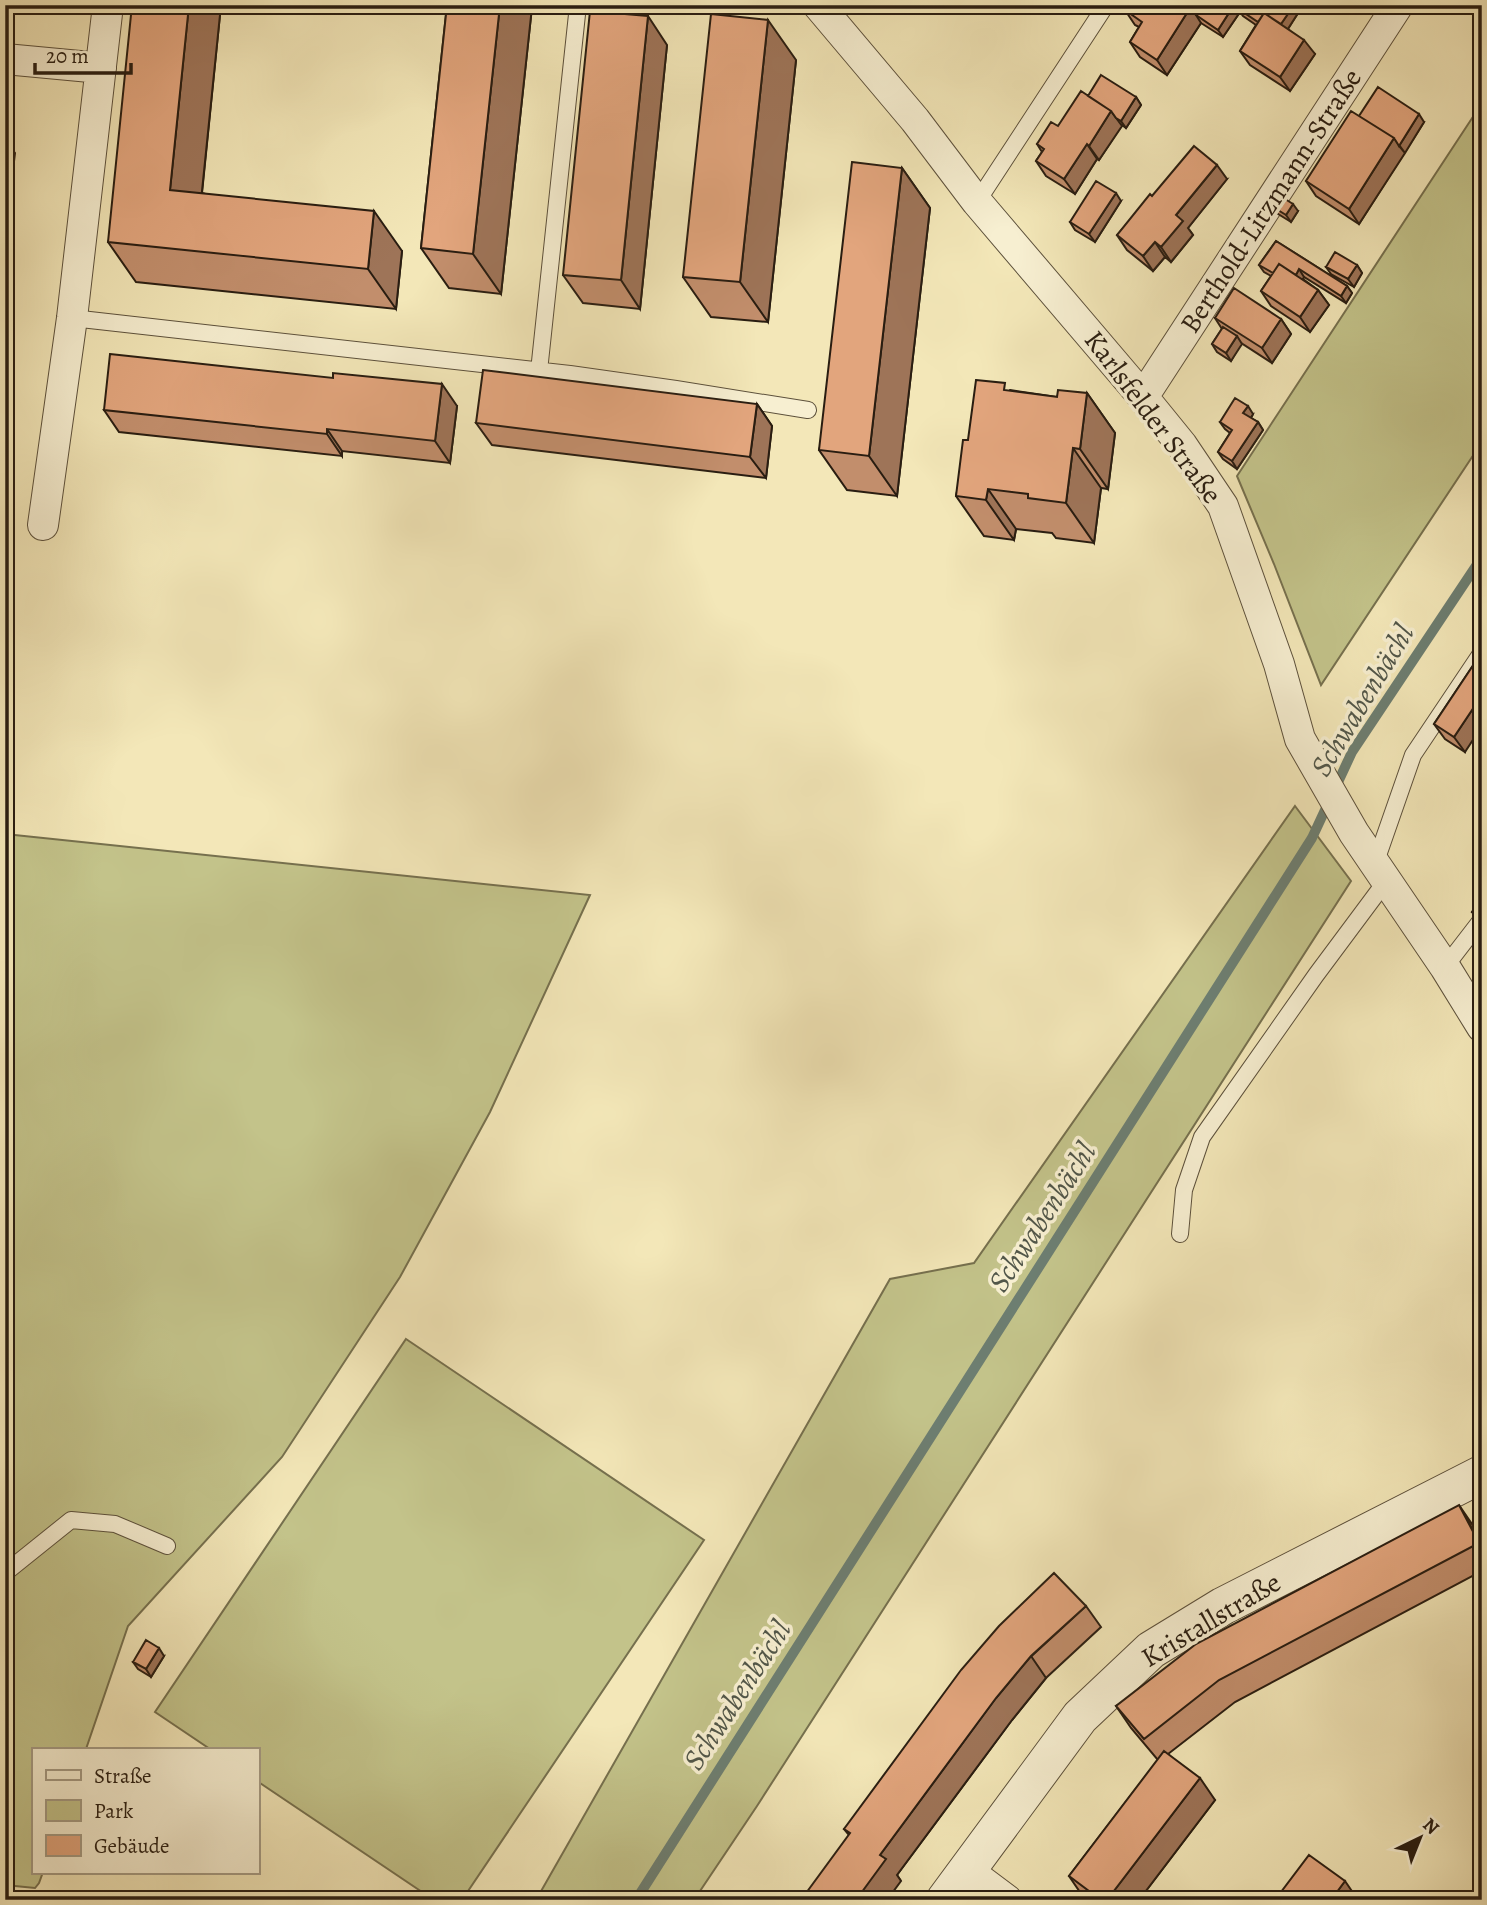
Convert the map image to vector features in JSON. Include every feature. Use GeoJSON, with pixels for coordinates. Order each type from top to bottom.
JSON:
{"type":"FeatureCollection","features":[{"type":"Feature","properties":{"kind":"street"},"geometry":{"type":"LineString","coordinates":[[43,525],[72,318],[108,5]]}},
{"type":"Feature","properties":{"kind":"street","name":"Karlsfelder Straße"},"geometry":{"type":"LineString","coordinates":[[818,5],[915,120],[978,202],[1182,445],[1223,506],[1279,664],[1300,739],[1354,833],[1445,967],[1482,1027]]}},
{"type":"Feature","properties":{"kind":"street","name":"Berthold-Litzmann-Straße"},"geometry":{"type":"LineString","coordinates":[[1143,397],[1398,5]]}},
{"type":"Feature","properties":{"kind":"street"},"geometry":{"type":"LineString","coordinates":[[5,59],[101,68]]}},
{"type":"Feature","properties":{"kind":"street","name":"Kristallstraße"},"geometry":{"type":"LineString","coordinates":[[945,1900],[1080,1717],[1151,1650],[1223,1606],[1482,1474]]}},
{"type":"Feature","properties":{"kind":"street"},"geometry":{"type":"LineString","coordinates":[[967,1870],[1007,1900]]}},
{"type":"Feature","properties":{"kind":"lane"},"geometry":{"type":"LineString","coordinates":[[538,371],[578,5]]}},
{"type":"Feature","properties":{"kind":"lane"},"geometry":{"type":"LineString","coordinates":[[978,202],[1106,5]]}},
{"type":"Feature","properties":{"kind":"lane"},"geometry":{"type":"LineString","coordinates":[[72,318],[538,371],[808,410]]}},
{"type":"Feature","properties":{"kind":"lane"},"geometry":{"type":"LineString","coordinates":[[1180,1234],[1184,1190],[1202,1137],[1315,975],[1381,873],[1413,755],[1482,652]]}},
{"type":"Feature","properties":{"kind":"lane"},"geometry":{"type":"LineString","coordinates":[[1445,967],[1482,919]]}},
{"type":"Feature","properties":{"kind":"lane"},"geometry":{"type":"LineString","coordinates":[[5,1573],[71,1520],[115,1524],[167,1545]]}},
{"type":"Feature","properties":{"kind":"green space"},"geometry":{"type":"Polygon","coordinates":[[[1482,103],[1482,442],[1321,685],[1237,476],[1482,103]]]}},
{"type":"Feature","properties":{"kind":"green space"},"geometry":{"type":"Polygon","coordinates":[[[1295,806],[1351,881],[694,1900],[536,1900],[890,1279],[974,1263],[1295,806]]]}},
{"type":"Feature","properties":{"kind":"green space"},"geometry":{"type":"Polygon","coordinates":[[[5,834],[590,895],[490,1112],[400,1277],[282,1457],[128,1626],[86,1748],[32,1748],[32,1874],[42,1874],[35,1888],[5,1885],[5,834]]]}},
{"type":"Feature","properties":{"kind":"green space"},"geometry":{"type":"Polygon","coordinates":[[[406,1339],[704,1540],[462,1900],[434,1900],[259,1782],[259,1748],[209,1748],[155,1712],[406,1339]]]}},
{"type":"Feature","properties":{"kind":"building"},"geometry":{"type":"Polygon","coordinates":[[[132,5],[189,5],[170,190],[374,211],[368,269],[108,242],[132,5]]]}},
{"type":"Feature","properties":{"kind":"building"},"geometry":{"type":"Polygon","coordinates":[[[447,5],[500,5],[473,254],[421,248],[447,5]]]}},
{"type":"Feature","properties":{"kind":"building"},"geometry":{"type":"Polygon","coordinates":[[[1128,5],[1192,5],[1157,60],[1130,42],[1142,22],[1125,10],[1128,5]]]}},
{"type":"Feature","properties":{"kind":"building"},"geometry":{"type":"Polygon","coordinates":[[[1202,5],[1234,5],[1218,30],[1196,15],[1202,5]]]}},
{"type":"Feature","properties":{"kind":"building"},"geometry":{"type":"Polygon","coordinates":[[[1239,5],[1294,5],[1281,24],[1264,13],[1258,22],[1237,8],[1239,5]]]}},
{"type":"Feature","properties":{"kind":"building"},"geometry":{"type":"Polygon","coordinates":[[[590,11],[648,16],[621,280],[563,275],[590,11]]]}},
{"type":"Feature","properties":{"kind":"building"},"geometry":{"type":"Polygon","coordinates":[[[1264,13],[1304,40],[1280,77],[1240,51],[1264,13]]]}},
{"type":"Feature","properties":{"kind":"building"},"geometry":{"type":"Polygon","coordinates":[[[711,14],[768,20],[740,282],[683,277],[711,14]]]}},
{"type":"Feature","properties":{"kind":"building"},"geometry":{"type":"Polygon","coordinates":[[[1101,75],[1136,97],[1121,121],[1088,96],[1101,75]]]}},
{"type":"Feature","properties":{"kind":"building"},"geometry":{"type":"Polygon","coordinates":[[[1378,87],[1419,114],[1399,146],[1394,138],[1359,116],[1378,87]]]}},
{"type":"Feature","properties":{"kind":"building"},"geometry":{"type":"Polygon","coordinates":[[[1081,91],[1111,111],[1064,179],[1036,161],[1044,149],[1037,144],[1051,122],[1058,126],[1081,91]]]}},
{"type":"Feature","properties":{"kind":"building"},"geometry":{"type":"Polygon","coordinates":[[[1351,111],[1394,138],[1349,209],[1306,181],[1351,111]]]}},
{"type":"Feature","properties":{"kind":"building"},"geometry":{"type":"Polygon","coordinates":[[[1194,146],[1217,165],[1176,215],[1183,221],[1161,247],[1155,242],[1143,256],[1117,235],[1194,146]]]}},
{"type":"Feature","properties":{"kind":"building"},"geometry":{"type":"Polygon","coordinates":[[[852,162],[902,168],[869,456],[819,450],[852,162]]]}},
{"type":"Feature","properties":{"kind":"building"},"geometry":{"type":"Polygon","coordinates":[[[1096,181],[1116,193],[1089,234],[1070,222],[1096,181]]]}},
{"type":"Feature","properties":{"kind":"building"},"geometry":{"type":"Polygon","coordinates":[[[1277,194],[1293,204],[1286,215],[1270,205],[1277,194]]]}},
{"type":"Feature","properties":{"kind":"building"},"geometry":{"type":"Polygon","coordinates":[[[1276,241],[1347,286],[1341,296],[1299,269],[1296,275],[1279,264],[1273,273],[1259,265],[1276,241]]]}},
{"type":"Feature","properties":{"kind":"building"},"geometry":{"type":"Polygon","coordinates":[[[1335,252],[1357,265],[1348,279],[1326,267],[1335,252]]]}},
{"type":"Feature","properties":{"kind":"building"},"geometry":{"type":"Polygon","coordinates":[[[1279,264],[1318,290],[1300,317],[1261,291],[1279,264]]]}},
{"type":"Feature","properties":{"kind":"building"},"geometry":{"type":"Polygon","coordinates":[[[1234,288],[1281,319],[1262,348],[1215,318],[1234,288]]]}},
{"type":"Feature","properties":{"kind":"building"},"geometry":{"type":"Polygon","coordinates":[[[1223,327],[1237,336],[1226,353],[1212,344],[1223,327]]]}},
{"type":"Feature","properties":{"kind":"building"},"geometry":{"type":"Polygon","coordinates":[[[110,354],[333,378],[333,373],[442,384],[435,441],[327,429],[327,434],[104,410],[110,354]]]}},
{"type":"Feature","properties":{"kind":"building"},"geometry":{"type":"Polygon","coordinates":[[[483,370],[757,404],[750,457],[476,423],[483,370]]]}},
{"type":"Feature","properties":{"kind":"building"},"geometry":{"type":"Polygon","coordinates":[[[976,380],[1005,383],[1004,390],[1057,397],[1058,390],[1087,393],[1080,449],[1073,448],[1066,503],[1028,498],[1028,494],[988,489],[986,500],[956,496],[963,440],[968,440],[976,380]]]}},
{"type":"Feature","properties":{"kind":"building"},"geometry":{"type":"Polygon","coordinates":[[[1235,398],[1248,406],[1243,413],[1258,422],[1232,461],[1218,452],[1232,430],[1220,422],[1235,398]]]}},
{"type":"Feature","properties":{"kind":"building"},"geometry":{"type":"Polygon","coordinates":[[[1482,652],[1482,695],[1454,737],[1434,724],[1482,652]]]}},
{"type":"Feature","properties":{"kind":"building"},"geometry":{"type":"Polygon","coordinates":[[[1482,899],[1482,919],[1472,912],[1482,899]]]}},
{"type":"Feature","properties":{"kind":"building"},"geometry":{"type":"Polygon","coordinates":[[[1459,1505],[1479,1543],[1219,1680],[1144,1739],[1116,1706],[1196,1644],[1459,1505]]]}},
{"type":"Feature","properties":{"kind":"building"},"geometry":{"type":"Polygon","coordinates":[[[1054,1573],[1086,1606],[1031,1656],[996,1698],[880,1855],[886,1859],[856,1900],[801,1900],[850,1833],[844,1829],[961,1670],[999,1626],[1054,1573]]]}},
{"type":"Feature","properties":{"kind":"building"},"geometry":{"type":"Polygon","coordinates":[[[146,1640],[159,1648],[146,1669],[133,1662],[146,1640]]]}},
{"type":"Feature","properties":{"kind":"building"},"geometry":{"type":"Polygon","coordinates":[[[1164,1751],[1200,1778],[1107,1900],[1101,1900],[1069,1876],[1164,1751]]]}},
{"type":"Feature","properties":{"kind":"building"},"geometry":{"type":"Polygon","coordinates":[[[1309,1855],[1345,1881],[1331,1900],[1275,1900],[1309,1855]]]}},
{"type":"Feature","properties":{"kind":"waterway","name":"Schwabenbächl"},"geometry":{"type":"LineString","coordinates":[[636,1900],[1312,838],[1352,752],[1482,557]]}}]}
